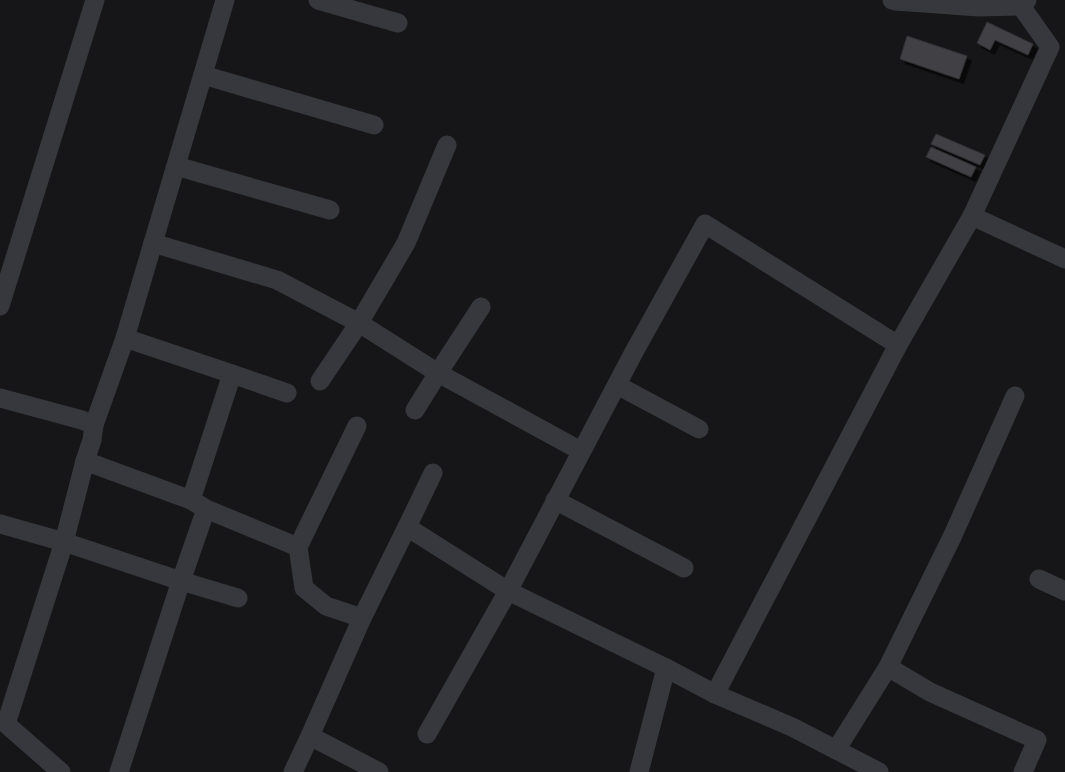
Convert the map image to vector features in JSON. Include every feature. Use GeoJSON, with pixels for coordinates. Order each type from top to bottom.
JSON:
{"type":"FeatureCollection","features":[{"type":"Feature","properties":{"kind":"street"},"geometry":{"type":"LineString","coordinates":[[0,306],[95,0]]}},
{"type":"Feature","properties":{"kind":"street"},"geometry":{"type":"LineString","coordinates":[[61,772],[2,724],[64,542],[92,440],[94,425],[125,338],[225,0]]}},
{"type":"Feature","properties":{"kind":"street"},"geometry":{"type":"LineString","coordinates":[[318,0],[398,24]]}},
{"type":"Feature","properties":{"kind":"street"},"geometry":{"type":"LineString","coordinates":[[715,694],[898,345],[972,216],[1050,47],[1024,3],[979,7],[896,2],[892,0]]}},
{"type":"Feature","properties":{"kind":"street"},"geometry":{"type":"LineString","coordinates":[[203,74],[374,125]]}},
{"type":"Feature","properties":{"kind":"street"},"geometry":{"type":"LineString","coordinates":[[320,381],[359,323],[406,243],[447,145]]}},
{"type":"Feature","properties":{"kind":"street"},"geometry":{"type":"LineString","coordinates":[[176,166],[330,210]]}},
{"type":"Feature","properties":{"kind":"street"},"geometry":{"type":"LineString","coordinates":[[972,216],[1065,259]]}},
{"type":"Feature","properties":{"kind":"street"},"geometry":{"type":"LineString","coordinates":[[427,734],[508,591],[634,352],[705,224],[898,345]]}},
{"type":"Feature","properties":{"kind":"street"},"geometry":{"type":"LineString","coordinates":[[153,243],[276,280],[359,323],[438,372],[581,451]]}},
{"type":"Feature","properties":{"kind":"street"},"geometry":{"type":"LineString","coordinates":[[415,410],[481,307]]}},
{"type":"Feature","properties":{"kind":"street"},"geometry":{"type":"LineString","coordinates":[[125,338],[286,393]]}},
{"type":"Feature","properties":{"kind":"street"},"geometry":{"type":"LineString","coordinates":[[119,772],[181,581],[198,505],[232,374]]}},
{"type":"Feature","properties":{"kind":"street"},"geometry":{"type":"LineString","coordinates":[[617,385],[699,429]]}},
{"type":"Feature","properties":{"kind":"street"},"geometry":{"type":"LineString","coordinates":[[836,750],[888,667],[952,535],[1015,396]]}},
{"type":"Feature","properties":{"kind":"street"},"geometry":{"type":"LineString","coordinates":[[0,398],[94,425]]}},
{"type":"Feature","properties":{"kind":"street"},"geometry":{"type":"LineString","coordinates":[[357,426],[298,547],[304,588],[326,606],[362,618]]}},
{"type":"Feature","properties":{"kind":"street"},"geometry":{"type":"LineString","coordinates":[[85,460],[298,547]]}},
{"type":"Feature","properties":{"kind":"street"},"geometry":{"type":"LineString","coordinates":[[293,772],[362,618],[433,472]]}},
{"type":"Feature","properties":{"kind":"street"},"geometry":{"type":"LineString","coordinates":[[555,500],[684,568]]}},
{"type":"Feature","properties":{"kind":"street"},"geometry":{"type":"LineString","coordinates":[[0,524],[64,542],[238,598]]}},
{"type":"Feature","properties":{"kind":"street"},"geometry":{"type":"LineString","coordinates":[[407,527],[508,591],[715,694],[792,727],[879,772]]}},
{"type":"Feature","properties":{"kind":"street"},"geometry":{"type":"LineString","coordinates":[[1039,579],[1065,591]]}},
{"type":"Feature","properties":{"kind":"street"},"geometry":{"type":"LineString","coordinates":[[888,667],[930,692],[1037,740],[1022,772]]}},
{"type":"Feature","properties":{"kind":"street"},"geometry":{"type":"LineString","coordinates":[[639,772],[666,668]]}},
{"type":"Feature","properties":{"kind":"street"},"geometry":{"type":"LineString","coordinates":[[310,736],[379,772]]}},
{"type":"Feature","properties":{"kind":"building"},"geometry":{"type":"Polygon","coordinates":[[[987,22],[1033,44],[1028,55],[995,40],[990,50],[977,43],[987,22]]]}},
{"type":"Feature","properties":{"kind":"building"},"geometry":{"type":"Polygon","coordinates":[[[907,36],[967,56],[959,79],[900,59],[907,36]]]}},
{"type":"Feature","properties":{"kind":"building"},"geometry":{"type":"Polygon","coordinates":[[[936,134],[985,155],[980,165],[931,144],[936,134]]]}},
{"type":"Feature","properties":{"kind":"building"},"geometry":{"type":"Polygon","coordinates":[[[931,147],[976,167],[971,177],[926,157],[931,147]]]}}]}
